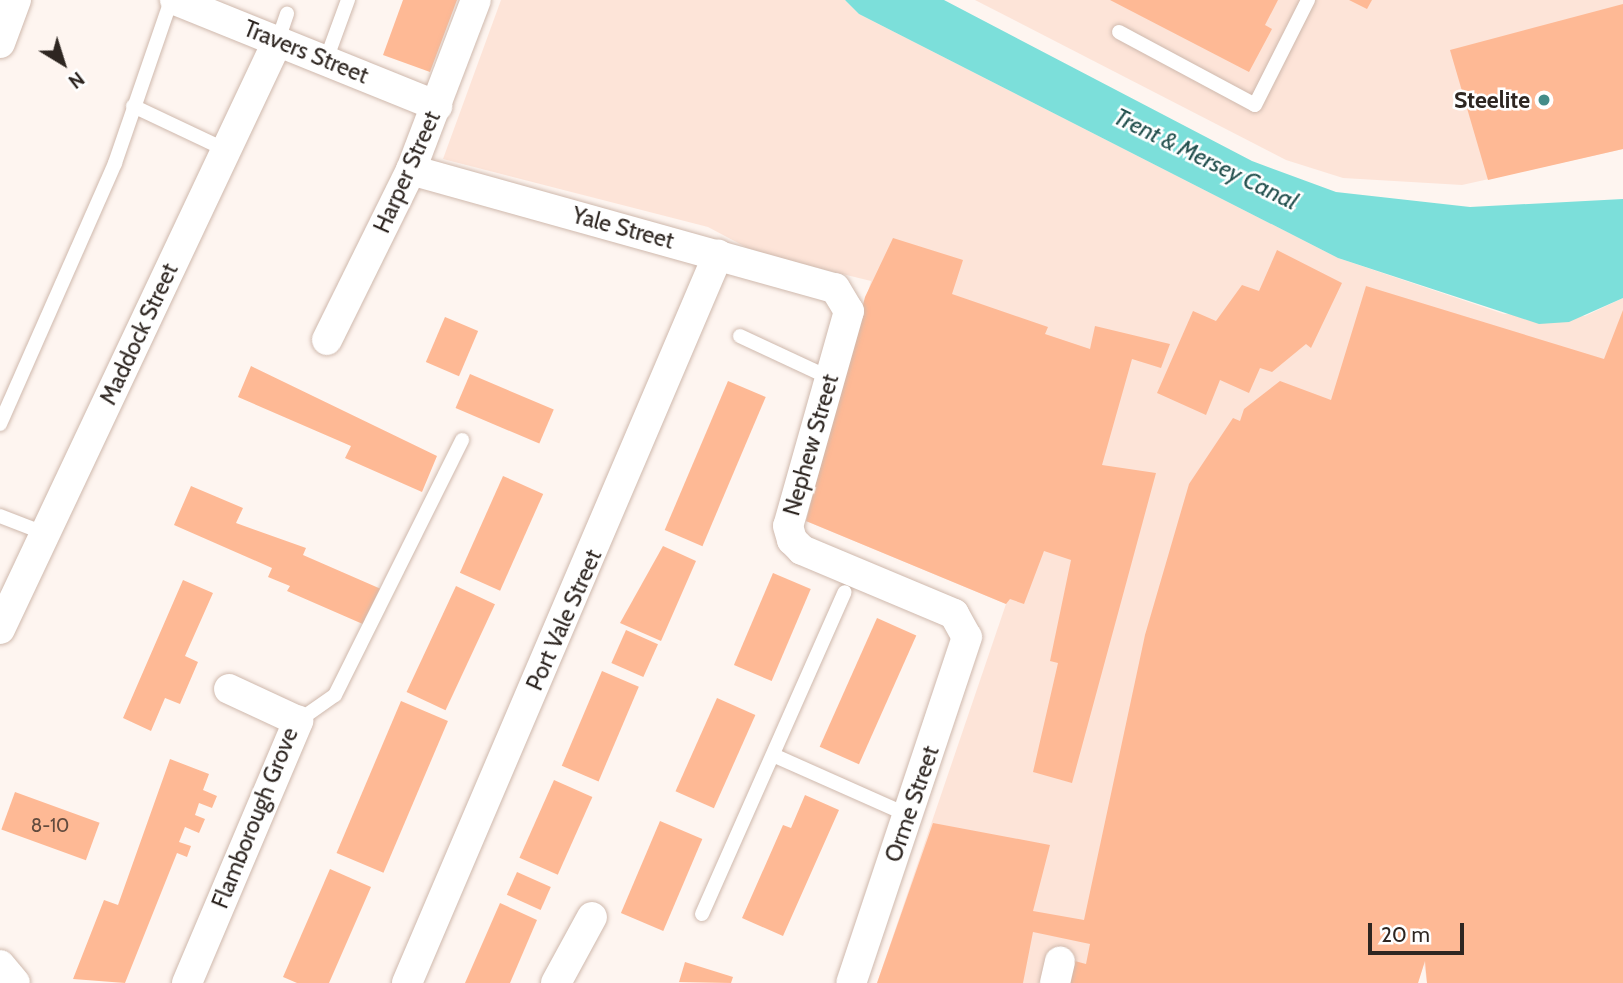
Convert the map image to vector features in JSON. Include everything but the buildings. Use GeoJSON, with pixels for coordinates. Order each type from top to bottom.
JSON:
{"type":"FeatureCollection","features":[{"type":"Feature","properties":{"kind":"street"},"geometry":{"type":"LineString","coordinates":[[0,43],[16,0]]}},
{"type":"Feature","properties":{"kind":"street","name":"Travers Street"},"geometry":{"type":"LineString","coordinates":[[173,0],[282,27],[326,60],[437,106]]}},
{"type":"Feature","properties":{"kind":"street","name":"Harper Street"},"geometry":{"type":"LineString","coordinates":[[327,340],[411,170],[476,0]]}},
{"type":"Feature","properties":{"kind":"street","name":"Maddock Street"},"geometry":{"type":"LineString","coordinates":[[0,629],[282,27]]}},
{"type":"Feature","properties":{"kind":"street","name":"Yale Street"},"geometry":{"type":"LineString","coordinates":[[411,170],[835,288]]}},
{"type":"Feature","properties":{"kind":"street","name":"Port Vale Street"},"geometry":{"type":"LineString","coordinates":[[407,983],[718,255]]}},
{"type":"Feature","properties":{"kind":"street","name":"Nephew Street"},"geometry":{"type":"LineString","coordinates":[[835,288],[849,311],[788,526],[792,540],[964,624]]}},
{"type":"Feature","properties":{"kind":"street","name":"Orme Street"},"geometry":{"type":"LineString","coordinates":[[851,983],[967,638],[964,624]]}},
{"type":"Feature","properties":{"kind":"street","name":"Flamborough Grove"},"geometry":{"type":"LineString","coordinates":[[187,983],[298,721],[229,689]]}},
{"type":"Feature","properties":{"kind":"street"},"geometry":{"type":"LineString","coordinates":[[556,983],[592,917]]}},
{"type":"Feature","properties":{"kind":"street"},"geometry":{"type":"LineString","coordinates":[[0,965],[15,983]]}},
{"type":"Feature","properties":{"kind":"lane"},"geometry":{"type":"LineString","coordinates":[[0,424],[115,163],[133,106],[173,0]]}},
{"type":"Feature","properties":{"kind":"lane"},"geometry":{"type":"LineString","coordinates":[[326,60],[348,0]]}},
{"type":"Feature","properties":{"kind":"lane"},"geometry":{"type":"LineString","coordinates":[[1119,32],[1255,105],[1308,0]]}},
{"type":"Feature","properties":{"kind":"lane"},"geometry":{"type":"LineString","coordinates":[[133,106],[226,150]]}},
{"type":"Feature","properties":{"kind":"lane"},"geometry":{"type":"LineString","coordinates":[[740,336],[830,378]]}},
{"type":"Feature","properties":{"kind":"lane"},"geometry":{"type":"LineString","coordinates":[[298,721],[335,695],[461,440]]}},
{"type":"Feature","properties":{"kind":"lane"},"geometry":{"type":"LineString","coordinates":[[0,516],[44,533]]}},
{"type":"Feature","properties":{"kind":"lane"},"geometry":{"type":"LineString","coordinates":[[702,914],[845,592]]}},
{"type":"Feature","properties":{"kind":"lane"},"geometry":{"type":"LineString","coordinates":[[773,755],[908,815]]}},
{"type":"Feature","properties":{"kind":"shaded area"},"geometry":{"type":"Polygon","coordinates":[[[501,0],[845,0],[859,14],[1338,258],[1504,314],[1585,316],[1623,298],[1623,983],[1427,983],[1424,963],[1418,983],[877,983],[1006,604],[806,521],[871,281],[757,253],[708,227],[443,159],[501,0]]]}},
{"type":"Feature","properties":{"kind":"shaded area","name":"Steelite"},"geometry":{"type":"Polygon","coordinates":[[[975,0],[1623,0],[1623,149],[1462,185],[1343,178],[1286,160],[975,0]]]}},
{"type":"Feature","properties":{"kind":"water","name":"Trent & Mersey Canal"},"geometry":{"type":"Polygon","coordinates":[[[845,0],[944,0],[1252,161],[1336,192],[1470,207],[1623,199],[1623,298],[1569,322],[1539,324],[1338,258],[859,14],[845,0]]]}},
{"type":"Feature","properties":{"kind":"place","name":"Steelite"},"geometry":{"type":"Point","coordinates":[1544,100]}}]}
